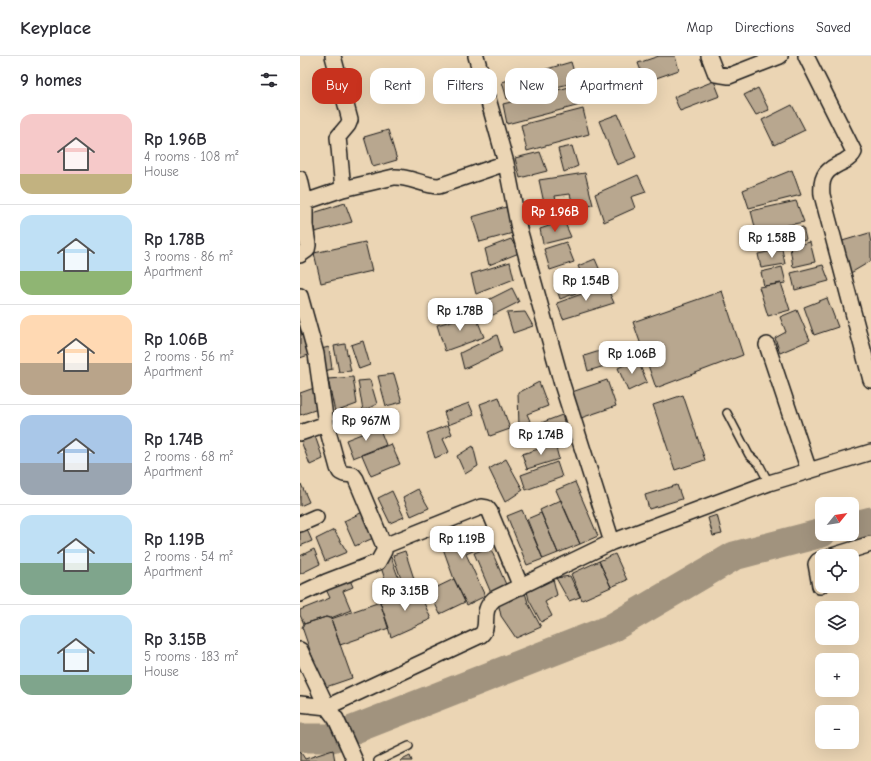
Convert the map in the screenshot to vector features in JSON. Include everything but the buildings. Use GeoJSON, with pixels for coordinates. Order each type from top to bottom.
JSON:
{"type":"FeatureCollection","features":[{"type":"Feature","properties":{"kind":"street"},"geometry":{"type":"LineString","coordinates":[[333,56],[350,120],[348,125],[338,137],[343,189]]}},
{"type":"Feature","properties":{"kind":"street"},"geometry":{"type":"LineString","coordinates":[[476,56],[506,163],[519,229],[562,384],[612,542]]}},
{"type":"Feature","properties":{"kind":"street"},"geometry":{"type":"LineString","coordinates":[[709,56],[716,74],[729,76],[780,56]]}},
{"type":"Feature","properties":{"kind":"street"},"geometry":{"type":"LineString","coordinates":[[806,56],[854,152],[850,158],[828,170],[822,181],[822,196],[871,380]]}},
{"type":"Feature","properties":{"kind":"street"},"geometry":{"type":"LineString","coordinates":[[305,202],[343,189],[400,177],[432,186],[439,186],[506,163]]}},
{"type":"Feature","properties":{"kind":"street"},"geometry":{"type":"LineString","coordinates":[[300,179],[305,202],[305,225],[308,245],[307,250],[300,254]]}},
{"type":"Feature","properties":{"kind":"street"},"geometry":{"type":"LineString","coordinates":[[300,296],[316,354],[326,424],[340,472],[353,475],[356,479],[384,546],[384,551],[378,562],[333,579],[300,594]]}},
{"type":"Feature","properties":{"kind":"street"},"geometry":{"type":"LineString","coordinates":[[767,345],[809,471]]}},
{"type":"Feature","properties":{"kind":"street"},"geometry":{"type":"LineString","coordinates":[[300,433],[326,424]]}},
{"type":"Feature","properties":{"kind":"street"},"geometry":{"type":"LineString","coordinates":[[300,704],[331,713],[481,635],[484,629],[486,607],[494,600],[612,542],[769,483],[871,452]]}},
{"type":"Feature","properties":{"kind":"street"},"geometry":{"type":"LineString","coordinates":[[384,546],[459,515],[484,507],[490,512],[521,587]]}},
{"type":"Feature","properties":{"kind":"street"},"geometry":{"type":"LineString","coordinates":[[300,524],[316,517]]}},
{"type":"Feature","properties":{"kind":"street"},"geometry":{"type":"LineString","coordinates":[[855,549],[871,544]]}},
{"type":"Feature","properties":{"kind":"street"},"geometry":{"type":"LineString","coordinates":[[300,650],[354,759]]}},
{"type":"Feature","properties":{"kind":"lane"},"geometry":{"type":"LineString","coordinates":[[727,413],[749,455],[759,464],[769,483]]}},
{"type":"Feature","properties":{"kind":"lane"},"geometry":{"type":"LineString","coordinates":[[378,761],[409,746]]}},
{"type":"Feature","properties":{"kind":"waterway"},"geometry":{"type":"LineString","coordinates":[[859,524],[871,521]]}},
{"type":"Feature","properties":{"kind":"waterway"},"geometry":{"type":"LineString","coordinates":[[300,738],[332,738],[610,629],[734,556],[815,535]]}}]}
